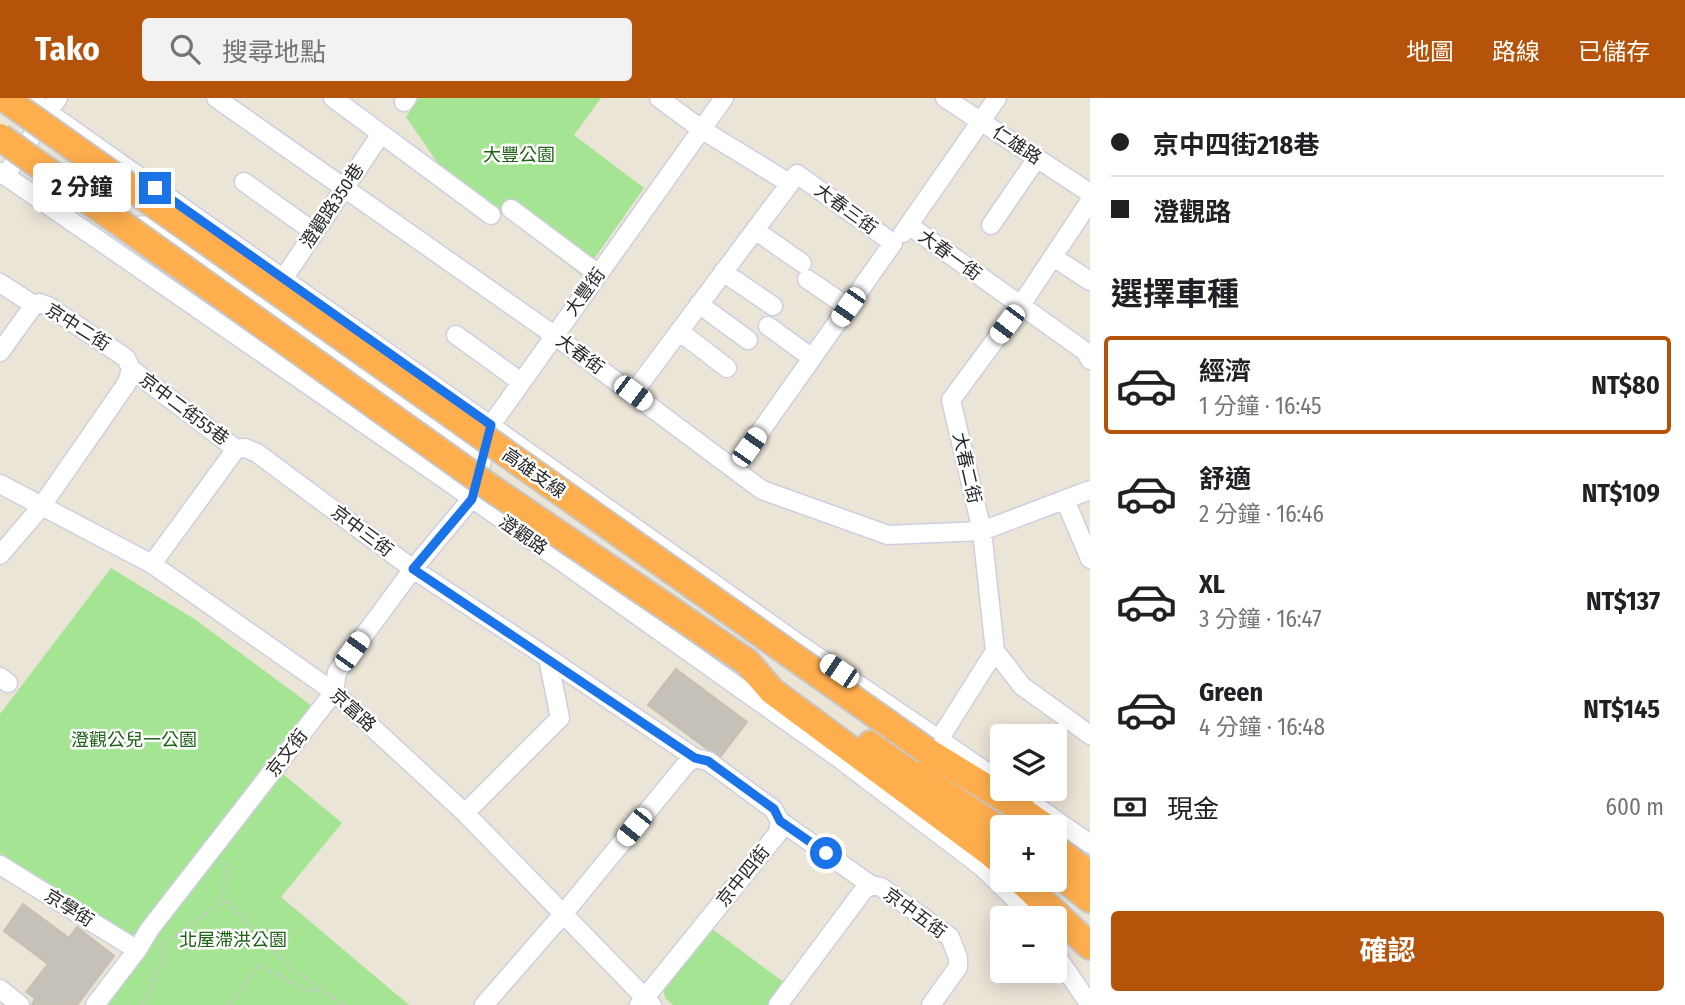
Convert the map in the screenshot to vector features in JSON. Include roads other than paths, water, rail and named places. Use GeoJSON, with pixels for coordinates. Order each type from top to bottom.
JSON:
{"type":"FeatureCollection","features":[{"type":"Feature","properties":{"kind":"highway","name":"高雄支線"},"geometry":{"type":"LineString","coordinates":[[4,98],[933,745],[1013,815]]}},
{"type":"Feature","properties":{"kind":"highway","name":"高雄支線"},"geometry":{"type":"LineString","coordinates":[[0,137],[488,486],[990,823]]}},
{"type":"Feature","properties":{"kind":"highway"},"geometry":{"type":"LineString","coordinates":[[747,662],[772,691],[990,853]]}},
{"type":"Feature","properties":{"kind":"highway"},"geometry":{"type":"LineString","coordinates":[[933,745],[1029,815]]}},
{"type":"Feature","properties":{"kind":"highway"},"geometry":{"type":"LineString","coordinates":[[1067,842],[1090,858]]}},
{"type":"Feature","properties":{"kind":"highway"},"geometry":{"type":"LineString","coordinates":[[1067,857],[1090,874]]}},
{"type":"Feature","properties":{"kind":"highway"},"geometry":{"type":"LineString","coordinates":[[1067,881],[1090,899]]}},
{"type":"Feature","properties":{"kind":"highway"},"geometry":{"type":"LineString","coordinates":[[1067,931],[1090,946]]}},
{"type":"Feature","properties":{"kind":"highway"},"geometry":{"type":"LineString","coordinates":[[1067,942],[1090,966]]}},
{"type":"Feature","properties":{"kind":"street"},"geometry":{"type":"LineString","coordinates":[[28,98],[53,105],[284,279],[799,644],[933,745],[990,776]]}},
{"type":"Feature","properties":{"kind":"street","name":"大春街"},"geometry":{"type":"LineString","coordinates":[[216,98],[554,335],[762,490],[888,535],[982,531],[1090,490]]}},
{"type":"Feature","properties":{"kind":"street"},"geometry":{"type":"LineString","coordinates":[[333,98],[491,215]]}},
{"type":"Feature","properties":{"kind":"street"},"geometry":{"type":"LineString","coordinates":[[659,98],[701,130],[789,183]]}},
{"type":"Feature","properties":{"kind":"street","name":"大豐街"},"geometry":{"type":"LineString","coordinates":[[472,499],[491,425],[724,98]]}},
{"type":"Feature","properties":{"kind":"street","name":"仁雄路"},"geometry":{"type":"LineString","coordinates":[[945,98],[1090,193]]}},
{"type":"Feature","properties":{"kind":"street"},"geometry":{"type":"LineString","coordinates":[[894,243],[909,226],[997,98]]}},
{"type":"Feature","properties":{"kind":"street"},"geometry":{"type":"LineString","coordinates":[[3,174],[53,105]]}},
{"type":"Feature","properties":{"kind":"street","name":"澄觀路350巷"},"geometry":{"type":"LineString","coordinates":[[284,279],[381,134]]}},
{"type":"Feature","properties":{"kind":"street"},"geometry":{"type":"LineString","coordinates":[[991,225],[1037,158]]}},
{"type":"Feature","properties":{"kind":"street","name":"澄觀路"},"geometry":{"type":"LineString","coordinates":[[3,174],[472,499],[840,760],[982,867],[1014,900],[1027,906]]}},
{"type":"Feature","properties":{"kind":"street","name":"大春三街"},"geometry":{"type":"LineString","coordinates":[[633,393],[797,174],[894,243],[734,469]]}},
{"type":"Feature","properties":{"kind":"street"},"geometry":{"type":"LineString","coordinates":[[244,182],[314,232]]}},
{"type":"Feature","properties":{"kind":"street","name":"大春二街"},"geometry":{"type":"LineString","coordinates":[[995,651],[982,531],[951,400],[1021,305],[1090,201]]}},
{"type":"Feature","properties":{"kind":"street"},"geometry":{"type":"LineString","coordinates":[[511,209],[598,274]]}},
{"type":"Feature","properties":{"kind":"street"},"geometry":{"type":"LineString","coordinates":[[78,226],[97,229],[149,225],[162,230],[482,458]]}},
{"type":"Feature","properties":{"kind":"street","name":"大春一街"},"geometry":{"type":"LineString","coordinates":[[909,226],[1086,352],[1090,360]]}},
{"type":"Feature","properties":{"kind":"street"},"geometry":{"type":"LineString","coordinates":[[755,230],[848,307]]}},
{"type":"Feature","properties":{"kind":"street"},"geometry":{"type":"LineString","coordinates":[[1054,257],[1090,281]]}},
{"type":"Feature","properties":{"kind":"street"},"geometry":{"type":"LineString","coordinates":[[723,272],[773,306]]}},
{"type":"Feature","properties":{"kind":"street"},"geometry":{"type":"LineString","coordinates":[[0,283],[34,305]]}},
{"type":"Feature","properties":{"kind":"street","name":"京中二街"},"geometry":{"type":"LineString","coordinates":[[0,352],[34,305],[39,303],[48,306],[127,358],[131,369]]}},
{"type":"Feature","properties":{"kind":"street"},"geometry":{"type":"LineString","coordinates":[[699,304],[748,340]]}},
{"type":"Feature","properties":{"kind":"street"},"geometry":{"type":"LineString","coordinates":[[768,326],[812,358]]}},
{"type":"Feature","properties":{"kind":"street"},"geometry":{"type":"LineString","coordinates":[[679,331],[727,368]]}},
{"type":"Feature","properties":{"kind":"street"},"geometry":{"type":"LineString","coordinates":[[456,335],[521,383]]}},
{"type":"Feature","properties":{"kind":"street"},"geometry":{"type":"LineString","coordinates":[[0,555],[41,507],[127,383],[131,369]]}},
{"type":"Feature","properties":{"kind":"street","name":"京中二街55巷"},"geometry":{"type":"LineString","coordinates":[[131,369],[236,449]]}},
{"type":"Feature","properties":{"kind":"street","name":"京中三街"},"geometry":{"type":"LineString","coordinates":[[236,449],[245,448],[257,453],[413,569],[695,758]]}},
{"type":"Feature","properties":{"kind":"street"},"geometry":{"type":"LineString","coordinates":[[152,564],[236,449]]}},
{"type":"Feature","properties":{"kind":"street","name":"京富路"},"geometry":{"type":"LineString","coordinates":[[0,484],[152,564],[334,692],[465,813],[564,913],[645,1003]]}},
{"type":"Feature","properties":{"kind":"street","name":"京文街"},"geometry":{"type":"LineString","coordinates":[[95,1005],[210,850],[334,692],[337,672],[413,569],[472,499]]}},
{"type":"Feature","properties":{"kind":"street"},"geometry":{"type":"LineString","coordinates":[[1065,500],[1090,559]]}},
{"type":"Feature","properties":{"kind":"street"},"geometry":{"type":"LineString","coordinates":[[933,745],[995,651],[1022,686],[1090,735]]}},
{"type":"Feature","properties":{"kind":"street"},"geometry":{"type":"LineString","coordinates":[[465,813],[560,718],[548,658]]}},
{"type":"Feature","properties":{"kind":"street"},"geometry":{"type":"LineString","coordinates":[[484,1005],[564,913],[687,763],[695,758],[708,761],[774,809],[780,821],[872,885]]}},
{"type":"Feature","properties":{"kind":"street"},"geometry":{"type":"LineString","coordinates":[[1029,801],[1090,844]]}},
{"type":"Feature","properties":{"kind":"street","name":"京中四街"},"geometry":{"type":"LineString","coordinates":[[645,1003],[778,833],[780,821]]}},
{"type":"Feature","properties":{"kind":"street","name":"京學街"},"geometry":{"type":"LineString","coordinates":[[0,865],[137,950]]}},
{"type":"Feature","properties":{"kind":"street","name":"京中五街"},"geometry":{"type":"LineString","coordinates":[[778,1005],[863,891],[872,885],[880,887],[950,937],[958,958],[958,967],[931,1005]]}},
{"type":"Feature","properties":{"kind":"street"},"geometry":{"type":"LineString","coordinates":[[1067,971],[1087,1000]]}},
{"type":"Feature","properties":{"kind":"street"},"geometry":{"type":"LineString","coordinates":[[0,989],[20,1005]]}},
{"type":"Feature","properties":{"kind":"park label","name":"大豐公園"},"geometry":{"type":"Point","coordinates":[519,155]}},
{"type":"Feature","properties":{"kind":"park label","name":"澄觀公兒一公園"},"geometry":{"type":"Point","coordinates":[134,740]}},
{"type":"Feature","properties":{"kind":"park label","name":"北屋滯洪公園"},"geometry":{"type":"Point","coordinates":[233,940]}}]}
